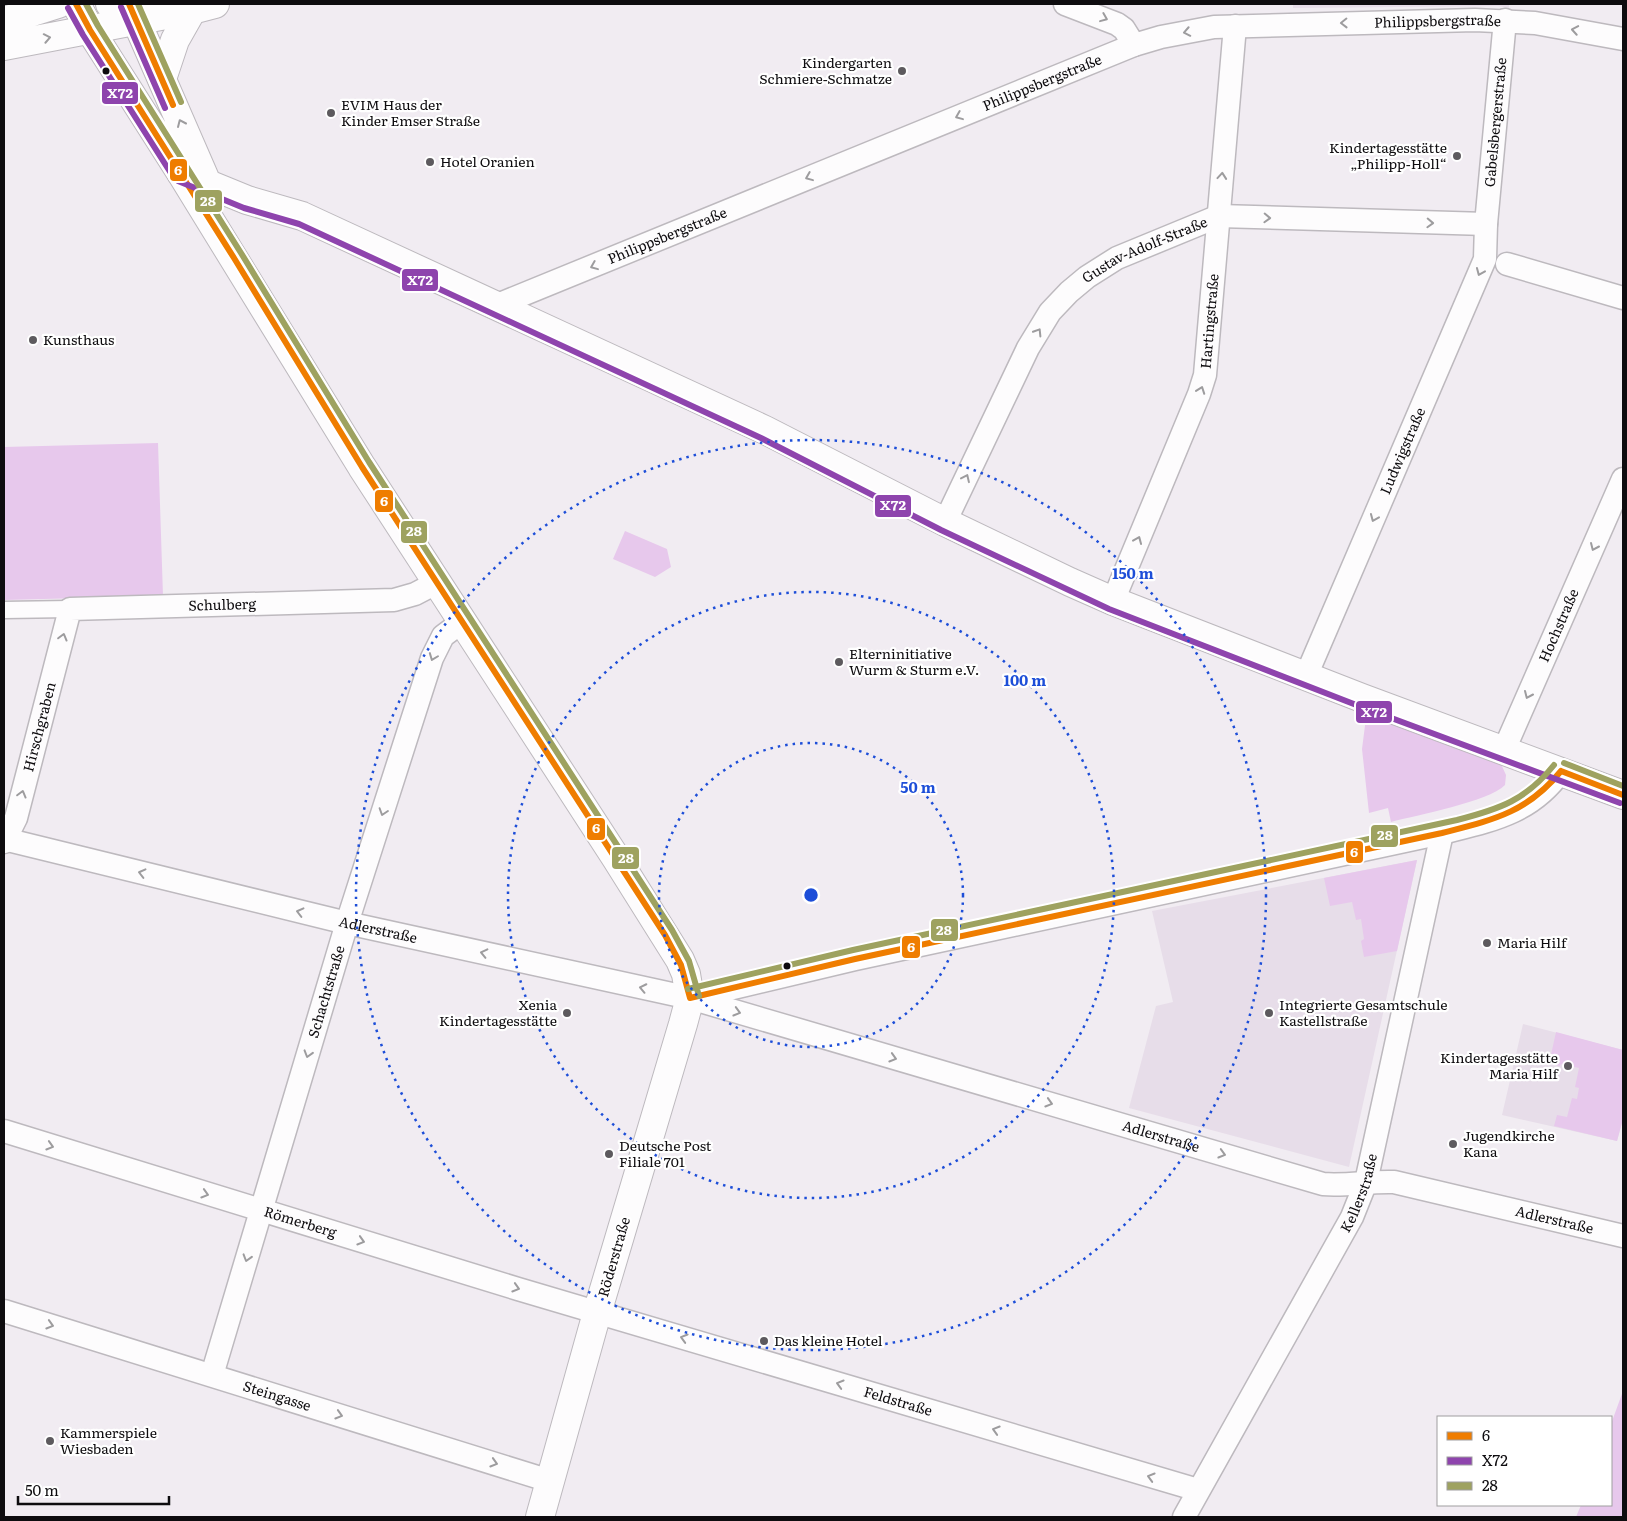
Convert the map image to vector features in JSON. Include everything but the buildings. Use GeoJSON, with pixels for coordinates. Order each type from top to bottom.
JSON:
{"type":"FeatureCollection","features":[{"type":"Feature","properties":{"kind":"main road"},"geometry":{"type":"LineString","coordinates":[[4,19],[14,4]]}},
{"type":"Feature","properties":{"kind":"main road"},"geometry":{"type":"LineString","coordinates":[[4,19],[58,4]]}},
{"type":"Feature","properties":{"kind":"main road"},"geometry":{"type":"LineString","coordinates":[[76,4],[90,30],[196,175],[247,200],[292,212],[765,430],[946,522],[1046,571],[1113,601],[1362,698],[1623,795]]}},
{"type":"Feature","properties":{"kind":"main road"},"geometry":{"type":"LineString","coordinates":[[110,4],[122,13],[203,7]]}},
{"type":"Feature","properties":{"kind":"main road"},"geometry":{"type":"LineString","coordinates":[[162,79],[175,40],[203,7]]}},
{"type":"Feature","properties":{"kind":"main road"},"geometry":{"type":"LineString","coordinates":[[4,46],[90,30],[133,12]]}},
{"type":"Feature","properties":{"kind":"main road"},"geometry":{"type":"LineString","coordinates":[[133,12],[162,79],[196,175],[251,286],[362,467],[438,582],[680,960],[686,974],[690,998]]}},
{"type":"Feature","properties":{"kind":"main road","name":"Röderstraße"},"geometry":{"type":"LineString","coordinates":[[540,1517],[597,1313],[690,998]]}},
{"type":"Feature","properties":{"kind":"street"},"geometry":{"type":"LineString","coordinates":[[1065,4],[1117,24],[1124,29],[1134,45]]}},
{"type":"Feature","properties":{"kind":"street","name":"Philippsbergstraße"},"geometry":{"type":"LineString","coordinates":[[495,306],[1134,45],[1196,30],[1235,26],[1505,20],[1535,23],[1623,39]]}},
{"type":"Feature","properties":{"kind":"street","name":"Gabelsbergerstraße"},"geometry":{"type":"LineString","coordinates":[[1486,224],[1505,20]]}},
{"type":"Feature","properties":{"kind":"street","name":"Hartingstraße"},"geometry":{"type":"LineString","coordinates":[[1113,601],[1204,383],[1235,26]]}},
{"type":"Feature","properties":{"kind":"street","name":"Gustav-Adolf-Straße"},"geometry":{"type":"LineString","coordinates":[[946,522],[1028,348],[1050,312],[1087,277],[1117,258],[1219,216],[1486,224]]}},
{"type":"Feature","properties":{"kind":"street","name":"Ludwigstraße"},"geometry":{"type":"LineString","coordinates":[[1306,676],[1486,259],[1486,224]]}},
{"type":"Feature","properties":{"kind":"street"},"geometry":{"type":"LineString","coordinates":[[1507,264],[1623,298]]}},
{"type":"Feature","properties":{"kind":"street","name":"Hochstraße"},"geometry":{"type":"LineString","coordinates":[[1504,750],[1618,504],[1623,479]]}},
{"type":"Feature","properties":{"kind":"street","name":"Schulberg"},"geometry":{"type":"LineString","coordinates":[[4,610],[394,600],[415,594],[438,582]]}},
{"type":"Feature","properties":{"kind":"street","name":"Hirschgraben"},"geometry":{"type":"LineString","coordinates":[[4,840],[16,818],[70,609]]}},
{"type":"Feature","properties":{"kind":"street","name":"Schachtstraße"},"geometry":{"type":"LineString","coordinates":[[212,1375],[347,924],[432,658],[442,636],[463,621]]}},
{"type":"Feature","properties":{"kind":"street"},"geometry":{"type":"LineString","coordinates":[[690,998],[864,957],[1442,833],[1497,818],[1523,806],[1539,797],[1552,784],[1561,771]]}},
{"type":"Feature","properties":{"kind":"street","name":"Kellerstraße"},"geometry":{"type":"LineString","coordinates":[[1184,1517],[1352,1217],[1366,1182],[1442,833]]}},
{"type":"Feature","properties":{"kind":"street","name":"Adlerstraße"},"geometry":{"type":"LineString","coordinates":[[4,840],[347,924],[690,998],[1323,1184],[1394,1182],[1623,1236]]}},
{"type":"Feature","properties":{"kind":"street","name":"Römerberg"},"geometry":{"type":"LineString","coordinates":[[4,1131],[597,1313]]}},
{"type":"Feature","properties":{"kind":"street","name":"Steingasse"},"geometry":{"type":"LineString","coordinates":[[4,1311],[550,1481]]}},
{"type":"Feature","properties":{"kind":"street","name":"Feldstraße"},"geometry":{"type":"LineString","coordinates":[[597,1313],[1198,1490]]}},
{"type":"Feature","properties":{"kind":"shaded area"},"geometry":{"type":"Polygon","coordinates":[[[1293,4],[1509,4],[1509,8],[1498,6],[1293,8],[1293,4]]]}},
{"type":"Feature","properties":{"kind":"shaded area"},"geometry":{"type":"Polygon","coordinates":[[[158,443],[163,596],[4,600],[4,447],[158,443]]]}},
{"type":"Feature","properties":{"kind":"shaded area"},"geometry":{"type":"Polygon","coordinates":[[[625,531],[667,549],[671,567],[655,577],[613,559],[625,531]]]}},
{"type":"Feature","properties":{"kind":"shaded area"},"geometry":{"type":"Polygon","coordinates":[[[1367,710],[1501,764],[1506,775],[1505,785],[1484,797],[1434,812],[1391,822],[1388,808],[1369,813],[1362,749],[1367,710]]]}},
{"type":"Feature","properties":{"kind":"shaded area","name":"Integrierte Gesamtschule Kastellstraße"},"geometry":{"type":"Polygon","coordinates":[[[1417,860],[1349,1167],[1129,1108],[1156,1006],[1173,1002],[1152,911],[1417,860]]]}},
{"type":"Feature","properties":{"kind":"shaded area"},"geometry":{"type":"Polygon","coordinates":[[[1417,860],[1397,951],[1364,957],[1361,941],[1364,939],[1361,919],[1356,920],[1352,902],[1330,906],[1324,878],[1417,860]]]}},
{"type":"Feature","properties":{"kind":"shaded area","name":"Kindertagesstätte Maria Hilf"},"geometry":{"type":"Polygon","coordinates":[[[1523,1024],[1623,1050],[1623,1119],[1617,1141],[1502,1115],[1523,1024]]]}},
{"type":"Feature","properties":{"kind":"shaded area"},"geometry":{"type":"Polygon","coordinates":[[[1556,1032],[1623,1050],[1623,1119],[1617,1141],[1554,1126],[1557,1115],[1567,1117],[1572,1098],[1577,1099],[1579,1088],[1575,1087],[1579,1068],[1561,1064],[1560,1066],[1549,1064],[1556,1032]]]}},
{"type":"Feature","properties":{"kind":"shaded area"},"geometry":{"type":"Polygon","coordinates":[[[1623,1391],[1623,1517],[1576,1517],[1581,1506],[1612,1506],[1612,1421],[1623,1391]]]}},
{"type":"Feature","properties":{"kind":"transit line","name":"6"},"geometry":{"type":"LineString","coordinates":[[76,4],[90,30],[234,258],[362,467],[665,935],[681,965],[690,998]]}},
{"type":"Feature","properties":{"kind":"transit line","name":"28"},"geometry":{"type":"LineString","coordinates":[[86,4],[369,462],[672,930],[689,961],[699,996]]}},
{"type":"Feature","properties":{"kind":"transit line","name":"6"},"geometry":{"type":"LineString","coordinates":[[129,4],[173,105]]}},
{"type":"Feature","properties":{"kind":"transit line","name":"28"},"geometry":{"type":"LineString","coordinates":[[138,4],[181,102]]}},
{"type":"Feature","properties":{"kind":"transit line","name":"X72"},"geometry":{"type":"LineString","coordinates":[[121,7],[165,108]]}},
{"type":"Feature","properties":{"kind":"transit line","name":"X72"},"geometry":{"type":"LineString","coordinates":[[68,8],[83,35],[174,178]]}},
{"type":"Feature","properties":{"kind":"transit line","name":"X72"},"geometry":{"type":"LineString","coordinates":[[178,181],[244,208],[299,224],[761,438],[941,530],[1109,609],[1359,706],[1620,803]]}},
{"type":"Feature","properties":{"kind":"transit line","name":"28"},"geometry":{"type":"LineString","coordinates":[[1564,763],[1623,786]]}},
{"type":"Feature","properties":{"kind":"transit line","name":"28"},"geometry":{"type":"LineString","coordinates":[[688,989],[853,950],[1457,820],[1486,812],[1511,802],[1533,787],[1554,765]]}},
{"type":"Feature","properties":{"kind":"transit line","name":"6"},"geometry":{"type":"LineString","coordinates":[[1561,771],[1623,795]]}},
{"type":"Feature","properties":{"kind":"transit line","name":"6"},"geometry":{"type":"LineString","coordinates":[[690,998],[855,959],[1442,833],[1493,819],[1522,806],[1535,797],[1561,771]]}},
{"type":"Feature","properties":{"kind":"place","name":"Kindergarten Schmiere-Schmatze"},"geometry":{"type":"Point","coordinates":[902,71]}},
{"type":"Feature","properties":{"kind":"place","name":"EVIM Haus der Kinder Emser Straße"},"geometry":{"type":"Point","coordinates":[331,113]}},
{"type":"Feature","properties":{"kind":"place","name":"Kindertagesstätte „Philipp-Holl“"},"geometry":{"type":"Point","coordinates":[1457,156]}},
{"type":"Feature","properties":{"kind":"place","name":"Hotel Oranien"},"geometry":{"type":"Point","coordinates":[430,162]}},
{"type":"Feature","properties":{"kind":"place","name":"Kunsthaus"},"geometry":{"type":"Point","coordinates":[33,340]}},
{"type":"Feature","properties":{"kind":"place","name":"Elterninitiative Wurm & Sturm e.V."},"geometry":{"type":"Point","coordinates":[839,662]}},
{"type":"Feature","properties":{"kind":"place","name":"Maria Hilf"},"geometry":{"type":"Point","coordinates":[1487,943]}},
{"type":"Feature","properties":{"kind":"place","name":"Xenia Kindertagesstätte"},"geometry":{"type":"Point","coordinates":[567,1013]}},
{"type":"Feature","properties":{"kind":"place","name":"Integrierte Gesamtschule Kastellstraße"},"geometry":{"type":"Point","coordinates":[1269,1013]}},
{"type":"Feature","properties":{"kind":"place","name":"Kindertagesstätte Maria Hilf"},"geometry":{"type":"Point","coordinates":[1568,1066]}},
{"type":"Feature","properties":{"kind":"place","name":"Jugendkirche Kana"},"geometry":{"type":"Point","coordinates":[1453,1144]}},
{"type":"Feature","properties":{"kind":"place","name":"Deutsche Post Filiale 701"},"geometry":{"type":"Point","coordinates":[609,1154]}},
{"type":"Feature","properties":{"kind":"place","name":"Das kleine Hotel"},"geometry":{"type":"Point","coordinates":[764,1341]}},
{"type":"Feature","properties":{"kind":"place","name":"Kammerspiele Wiesbaden"},"geometry":{"type":"Point","coordinates":[50,1441]}}]}
